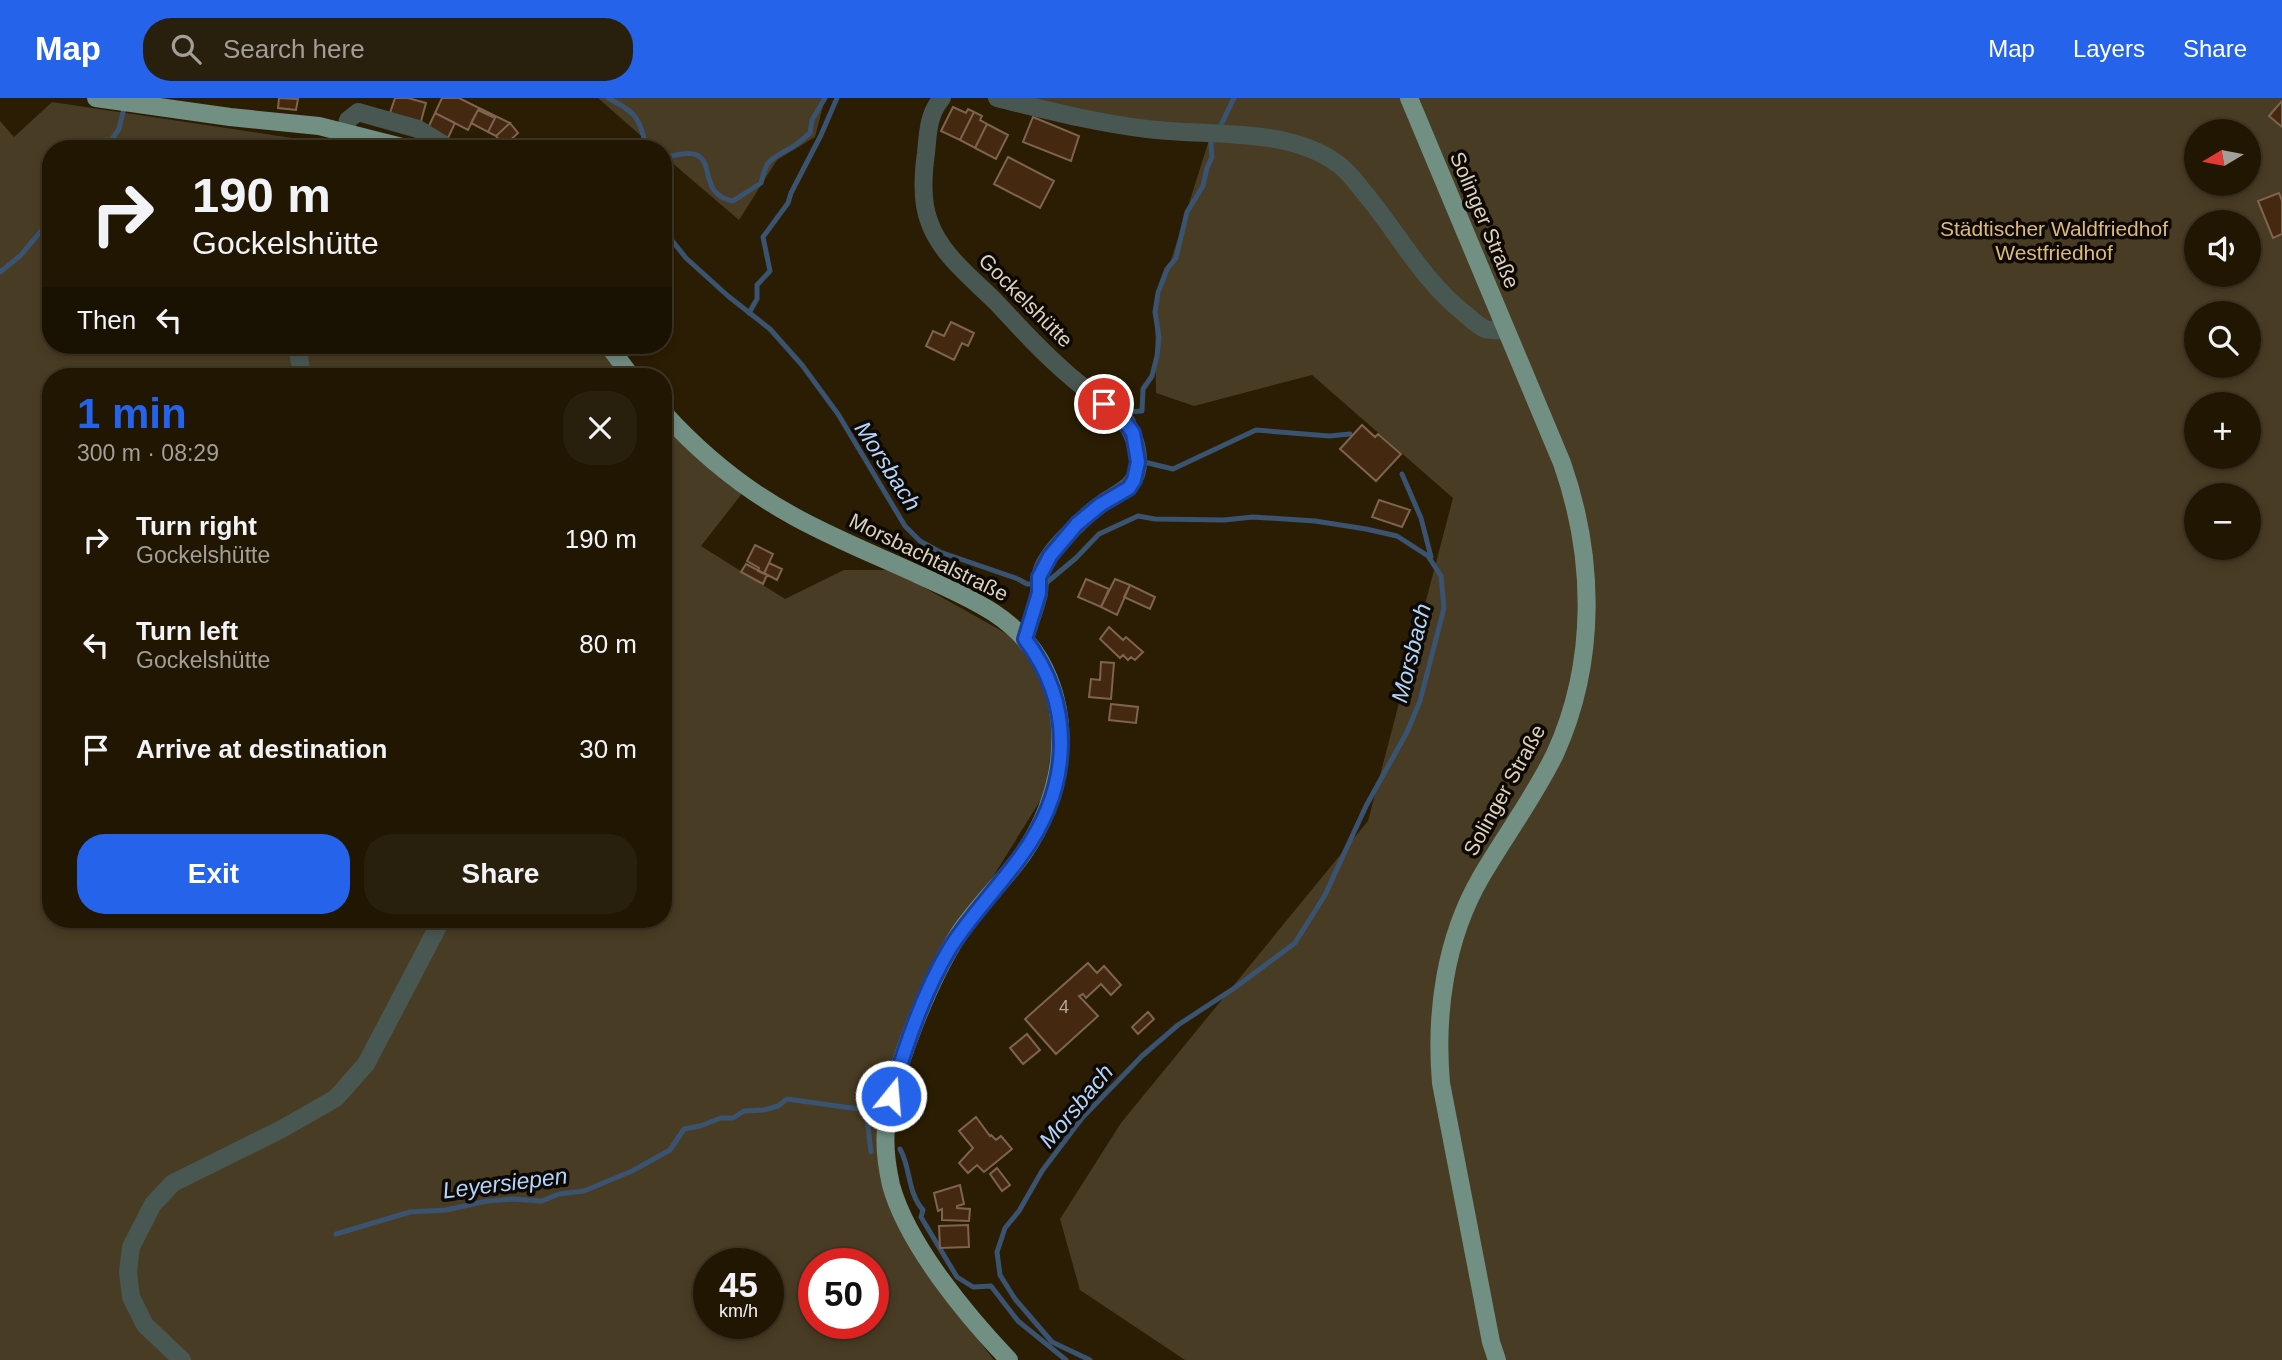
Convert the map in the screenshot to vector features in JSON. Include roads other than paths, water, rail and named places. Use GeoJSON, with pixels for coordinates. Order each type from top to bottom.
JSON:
{"type":"FeatureCollection","features":[{"type":"Feature","properties":{"kind":"main road","name":"Solinger Straße"},"geometry":{"type":"LineString","coordinates":[[1409,98],[1562,463],[1575,500],[1585,558],[1587,629],[1567,723],[1544,773],[1479,880],[1466,907],[1442,994],[1438,1046],[1441,1083],[1491,1342],[1497,1360]]}},
{"type":"Feature","properties":{"kind":"main road"},"geometry":{"type":"LineString","coordinates":[[104,99],[319,126],[376,140]]}},
{"type":"Feature","properties":{"kind":"main road","name":"Morsbachtalstraße"},"geometry":{"type":"LineString","coordinates":[[672,421],[706,456],[770,503],[820,530],[971,599],[1000,616],[1025,639],[1046,671],[1057,703],[1060,738],[1057,782],[1045,816],[1029,844],[961,930],[939,969],[897,1076],[885,1133],[892,1189],[914,1234],[957,1301],[1009,1360]]}},
{"type":"Feature","properties":{"kind":"street","name":"Gockelshütte"},"geometry":{"type":"LineString","coordinates":[[942,98],[930,117],[925,163],[926,210],[934,234],[954,259],[1036,344],[1071,377],[1121,417],[1133,433],[1136,445],[1138,462],[1134,480],[1129,488],[1100,505],[1077,524],[1050,556],[1039,585],[1025,639]]}},
{"type":"Feature","properties":{"kind":"street"},"geometry":{"type":"LineString","coordinates":[[997,98],[1094,121],[1269,139],[1310,148],[1340,165],[1349,174],[1385,218],[1413,260],[1453,304],[1487,330],[1506,330]]}},
{"type":"Feature","properties":{"kind":"street"},"geometry":{"type":"LineString","coordinates":[[345,132],[348,120],[358,111],[418,129],[437,140]]}},
{"type":"Feature","properties":{"kind":"street"},"geometry":{"type":"LineString","coordinates":[[182,1360],[145,1325],[131,1297],[128,1272],[131,1247],[153,1204],[173,1183],[280,1130],[337,1098],[366,1064],[437,928]]}},
{"type":"Feature","properties":{"kind":"waterway","name":"Morsbach"},"geometry":{"type":"LineString","coordinates":[[608,98],[631,112],[639,123],[644,140]]}},
{"type":"Feature","properties":{"kind":"waterway"},"geometry":{"type":"LineString","coordinates":[[672,156],[697,155],[702,159],[716,192],[733,201],[761,183],[772,159],[810,133],[812,120],[825,98]]}},
{"type":"Feature","properties":{"kind":"waterway"},"geometry":{"type":"LineString","coordinates":[[749,313],[757,299],[757,285],[770,271],[763,237],[788,203],[837,98]]}},
{"type":"Feature","properties":{"kind":"waterway"},"geometry":{"type":"LineString","coordinates":[[1221,125],[1234,98]]}},
{"type":"Feature","properties":{"kind":"waterway","name":"Morsbach"},"geometry":{"type":"LineString","coordinates":[[111,140],[119,129],[125,104]]}},
{"type":"Feature","properties":{"kind":"waterway"},"geometry":{"type":"LineString","coordinates":[[1133,420],[1128,412],[1142,411],[1143,389],[1152,376],[1157,356],[1159,337],[1155,312],[1158,293],[1167,269],[1176,258],[1187,212],[1203,186],[1212,157],[1211,143]]}},
{"type":"Feature","properties":{"kind":"waterway","name":"Morsbach"},"geometry":{"type":"LineString","coordinates":[[0,272],[20,256],[42,230]]}},
{"type":"Feature","properties":{"kind":"waterway","name":"Morsbach"},"geometry":{"type":"LineString","coordinates":[[672,240],[686,258],[728,296],[770,329],[802,365],[838,414],[905,526],[920,541],[940,552],[1027,584],[1045,584],[1099,534],[1138,516],[1155,519],[1224,520],[1253,517],[1315,521],[1397,536],[1428,556],[1441,576],[1444,608],[1420,701],[1407,732],[1366,806],[1325,895],[1295,943],[1178,1025],[1142,1056],[1082,1118],[1042,1171],[1019,1211],[1005,1228],[997,1252],[1000,1275],[1015,1299],[1052,1342],[1090,1360]]}},
{"type":"Feature","properties":{"kind":"waterway"},"geometry":{"type":"LineString","coordinates":[[1144,459],[1144,462],[1173,469],[1256,430],[1329,436],[1350,434]]}},
{"type":"Feature","properties":{"kind":"waterway"},"geometry":{"type":"LineString","coordinates":[[1402,474],[1421,518],[1431,557]]}},
{"type":"Feature","properties":{"kind":"waterway","name":"Leyersiepen"},"geometry":{"type":"LineString","coordinates":[[336,1234],[410,1212],[446,1210],[487,1201],[542,1201],[559,1194],[584,1191],[632,1171],[670,1150],[684,1129],[721,1118],[733,1118],[744,1111],[778,1106],[787,1099],[866,1110],[871,1152]]}},
{"type":"Feature","properties":{"kind":"waterway","name":"Leyersiepen"},"geometry":{"type":"LineString","coordinates":[[900,1149],[914,1196],[923,1210],[921,1217],[957,1277],[973,1287],[991,1286],[1018,1321],[1066,1360]]}},
{"type":"Feature","properties":{"kind":"park label","name":"Städtischer Waldfriedhof Westfriedhof"},"geometry":{"type":"Point","coordinates":[2054,240]}}]}
